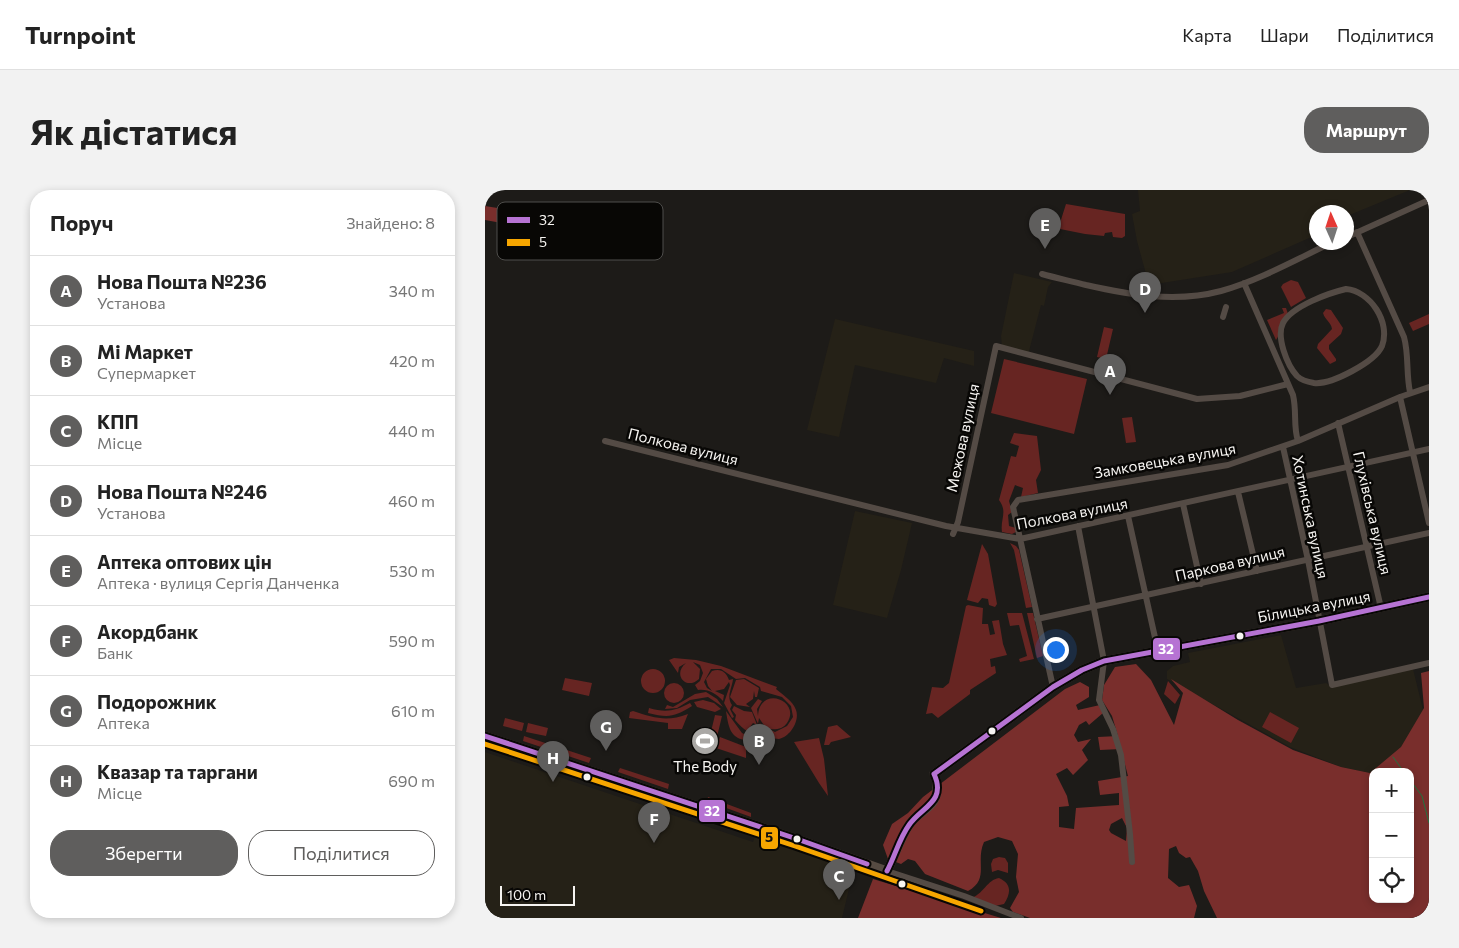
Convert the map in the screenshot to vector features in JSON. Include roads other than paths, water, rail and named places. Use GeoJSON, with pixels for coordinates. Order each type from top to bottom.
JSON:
{"type":"FeatureCollection","features":[{"type":"Feature","properties":{"kind":"main road","name":"Білицька вулиця"},"geometry":{"type":"LineString","coordinates":[[887,871],[911,822],[934,802],[937,795],[937,784],[934,774],[1053,687],[1082,670],[1105,662],[1319,621],[1429,597]]}},
{"type":"Feature","properties":{"kind":"main road"},"geometry":{"type":"LineString","coordinates":[[485,736],[797,839],[887,871]]}},
{"type":"Feature","properties":{"kind":"street"},"geometry":{"type":"LineString","coordinates":[[1354,234],[1429,200]]}},
{"type":"Feature","properties":{"kind":"street"},"geometry":{"type":"LineString","coordinates":[[1357,232],[1406,346],[1410,392]]}},
{"type":"Feature","properties":{"kind":"street"},"geometry":{"type":"LineString","coordinates":[[1042,274],[1124,293],[1155,297],[1199,295],[1220,291],[1244,283],[1316,250]]}},
{"type":"Feature","properties":{"kind":"street"},"geometry":{"type":"LineString","coordinates":[[1244,283],[1288,384],[1296,408],[1294,432],[1297,441]]}},
{"type":"Feature","properties":{"kind":"street"},"geometry":{"type":"LineString","coordinates":[[1349,290],[1362,293],[1370,300],[1381,320],[1384,336],[1379,351],[1353,371],[1324,383],[1308,382],[1296,375],[1281,344],[1281,332],[1286,319],[1304,305],[1338,291],[1349,290]]}},
{"type":"Feature","properties":{"kind":"street"},"geometry":{"type":"LineString","coordinates":[[1223,317],[1226,307]]}},
{"type":"Feature","properties":{"kind":"street"},"geometry":{"type":"LineString","coordinates":[[1381,320],[1393,314]]}},
{"type":"Feature","properties":{"kind":"street"},"geometry":{"type":"LineString","coordinates":[[1272,347],[1281,344]]}},
{"type":"Feature","properties":{"kind":"street","name":"Межова вулиця"},"geometry":{"type":"LineString","coordinates":[[954,531],[996,346],[1197,400],[1240,396],[1288,384]]}},
{"type":"Feature","properties":{"kind":"street","name":"Замковецька вулиця"},"geometry":{"type":"LineString","coordinates":[[1021,539],[1013,507],[1015,503],[1023,498],[1228,465],[1283,447],[1400,396],[1429,387]]}},
{"type":"Feature","properties":{"kind":"street"},"geometry":{"type":"LineString","coordinates":[[1400,396],[1429,523]]}},
{"type":"Feature","properties":{"kind":"street","name":"Глухівська вулиця"},"geometry":{"type":"LineString","coordinates":[[1338,423],[1381,608]]}},
{"type":"Feature","properties":{"kind":"street","name":"Полкова вулиця"},"geometry":{"type":"LineString","coordinates":[[605,441],[954,531],[1021,539],[1429,449]]}},
{"type":"Feature","properties":{"kind":"street","name":"Хотинська вулиця"},"geometry":{"type":"LineString","coordinates":[[1283,447],[1308,560],[1332,685],[1429,663]]}},
{"type":"Feature","properties":{"kind":"street"},"geometry":{"type":"LineString","coordinates":[[1238,492],[1257,571]]}},
{"type":"Feature","properties":{"kind":"street"},"geometry":{"type":"LineString","coordinates":[[1183,504],[1201,584]]}},
{"type":"Feature","properties":{"kind":"street"},"geometry":{"type":"LineString","coordinates":[[1128,516],[1158,651]]}},
{"type":"Feature","properties":{"kind":"street"},"geometry":{"type":"LineString","coordinates":[[1078,526],[1105,662],[1099,700],[1113,729],[1121,755],[1131,834],[1132,862]]}},
{"type":"Feature","properties":{"kind":"street","name":"Паркова вулиця"},"geometry":{"type":"LineString","coordinates":[[1037,619],[1429,533]]}},
{"type":"Feature","properties":{"kind":"street"},"geometry":{"type":"LineString","coordinates":[[1021,539],[1053,687]]}},
{"type":"Feature","properties":{"kind":"street"},"geometry":{"type":"LineString","coordinates":[[887,871],[964,896],[1021,918]]}},
{"type":"Feature","properties":{"kind":"waterway"},"geometry":{"type":"LineString","coordinates":[[1393,757],[1401,768]]}},
{"type":"Feature","properties":{"kind":"waterway"},"geometry":{"type":"LineString","coordinates":[[1414,785],[1422,796],[1429,823]]}},
{"type":"Feature","properties":{"kind":"place","name":"Аптека оптових цін"},"geometry":{"type":"Point","coordinates":[1045,249]}},
{"type":"Feature","properties":{"kind":"place","name":"Нова Пошта №246"},"geometry":{"type":"Point","coordinates":[1145,313]}},
{"type":"Feature","properties":{"kind":"place","name":"Нова Пошта №236"},"geometry":{"type":"Point","coordinates":[1110,395]}},
{"type":"Feature","properties":{"kind":"place","name":"The Body"},"geometry":{"type":"Point","coordinates":[705,741]}},
{"type":"Feature","properties":{"kind":"place","name":"Подорожник"},"geometry":{"type":"Point","coordinates":[606,751]}},
{"type":"Feature","properties":{"kind":"place","name":"Мі Маркет"},"geometry":{"type":"Point","coordinates":[759,765]}},
{"type":"Feature","properties":{"kind":"place","name":"Квазар та таргани"},"geometry":{"type":"Point","coordinates":[553,782]}},
{"type":"Feature","properties":{"kind":"place","name":"Акордбанк"},"geometry":{"type":"Point","coordinates":[654,843]}},
{"type":"Feature","properties":{"kind":"place","name":"КПП"},"geometry":{"type":"Point","coordinates":[839,900]}}]}
